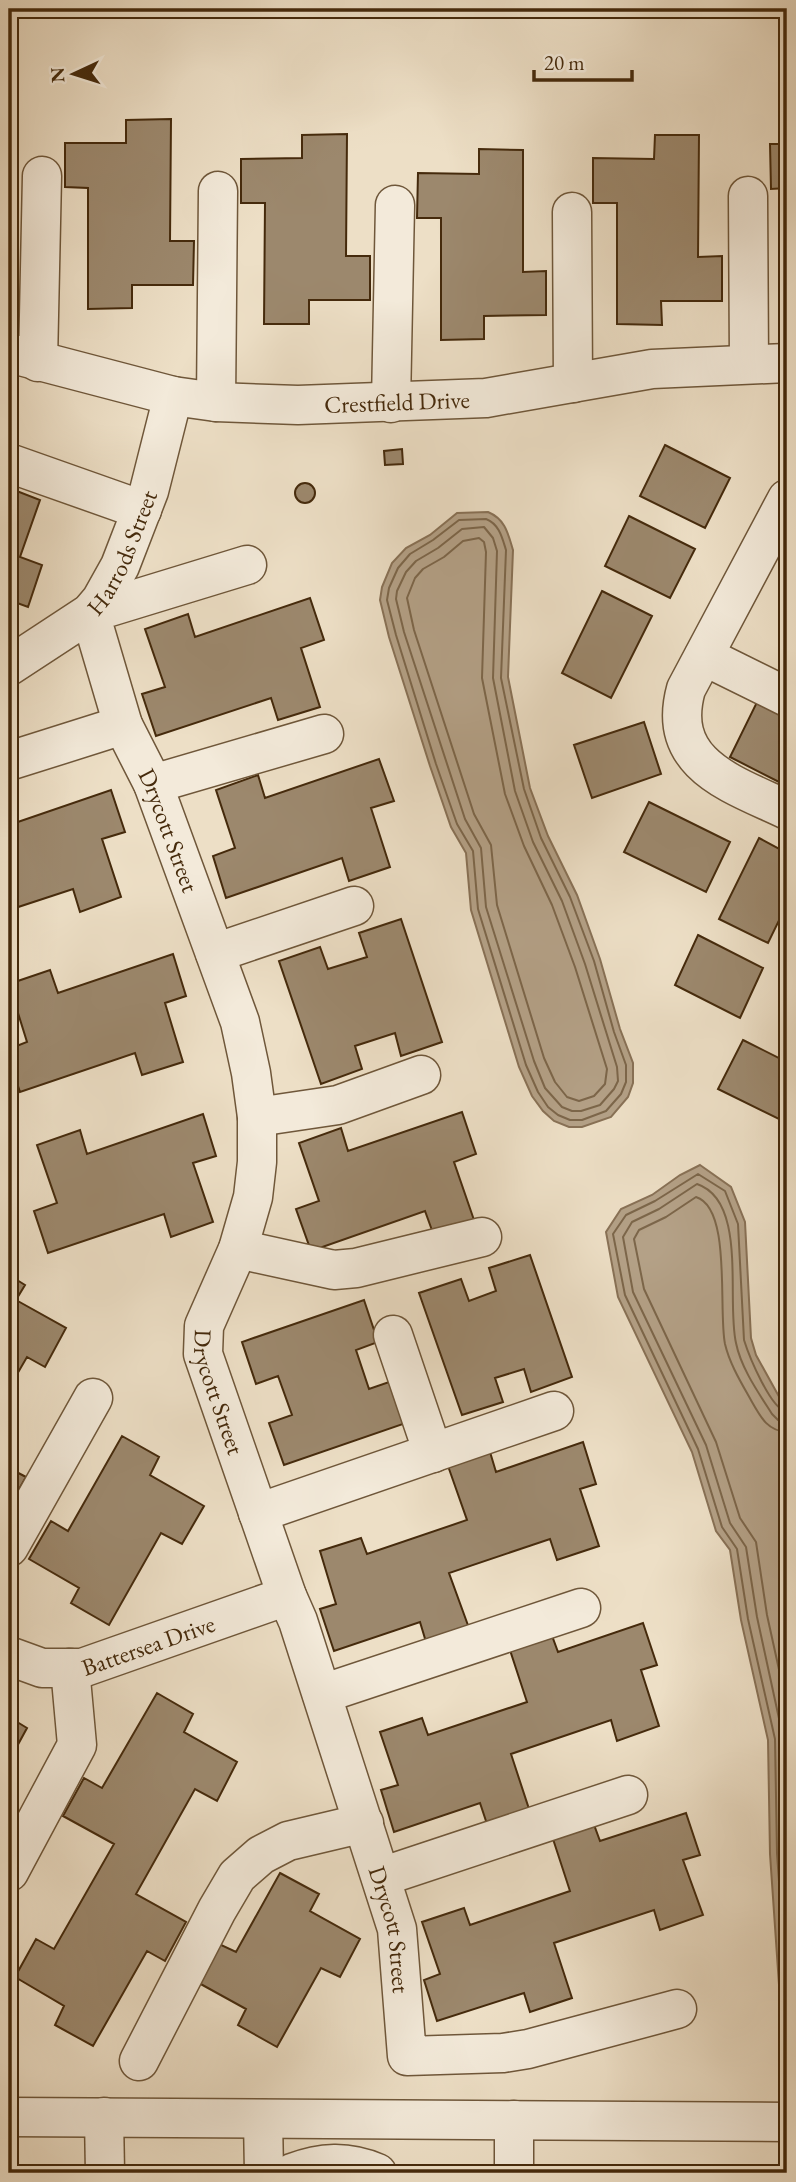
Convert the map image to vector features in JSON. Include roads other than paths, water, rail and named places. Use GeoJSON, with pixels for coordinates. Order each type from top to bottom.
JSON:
{"type":"FeatureCollection","features":[{"type":"Feature","properties":{"kind":"street"},"geometry":{"type":"LineString","coordinates":[[23,357],[42,176]]}},
{"type":"Feature","properties":{"kind":"street"},"geometry":{"type":"LineString","coordinates":[[216,402],[218,191]]}},
{"type":"Feature","properties":{"kind":"street"},"geometry":{"type":"LineString","coordinates":[[748,196],[750,363]]}},
{"type":"Feature","properties":{"kind":"street"},"geometry":{"type":"LineString","coordinates":[[391,403],[395,205]]}},
{"type":"Feature","properties":{"kind":"street"},"geometry":{"type":"LineString","coordinates":[[572,212],[573,383]]}},
{"type":"Feature","properties":{"kind":"street","name":"Crestfield Drive"},"geometry":{"type":"LineString","coordinates":[[23,357],[173,396],[216,402],[298,405],[486,398],[652,369],[787,363]]}},
{"type":"Feature","properties":{"kind":"street","name":"Harrods Street"},"geometry":{"type":"LineString","coordinates":[[9,666],[90,613],[101,600],[120,566],[149,491],[173,396]]}},
{"type":"Feature","properties":{"kind":"street"},"geometry":{"type":"LineString","coordinates":[[9,463],[142,510]]}},
{"type":"Feature","properties":{"kind":"street"},"geometry":{"type":"LineString","coordinates":[[787,499],[682,701],[682,726],[691,750],[717,777],[787,810]]}},
{"type":"Feature","properties":{"kind":"street"},"geometry":{"type":"LineString","coordinates":[[90,613],[247,565]]}},
{"type":"Feature","properties":{"kind":"street","name":"Drycott Street"},"geometry":{"type":"LineString","coordinates":[[90,613],[123,725],[153,784],[240,1022],[257,1116],[257,1162],[253,1198],[238,1249],[204,1326],[203,1354],[298,1621],[397,1929],[407,2056],[503,2053],[528,2049],[677,2009]]}},
{"type":"Feature","properties":{"kind":"street"},"geometry":{"type":"LineString","coordinates":[[704,656],[787,697]]}},
{"type":"Feature","properties":{"kind":"street"},"geometry":{"type":"LineString","coordinates":[[9,761],[123,725]]}},
{"type":"Feature","properties":{"kind":"street"},"geometry":{"type":"LineString","coordinates":[[153,784],[324,734]]}},
{"type":"Feature","properties":{"kind":"street"},"geometry":{"type":"LineString","coordinates":[[215,953],[354,906]]}},
{"type":"Feature","properties":{"kind":"street"},"geometry":{"type":"LineString","coordinates":[[257,1116],[338,1105],[421,1075]]}},
{"type":"Feature","properties":{"kind":"street"},"geometry":{"type":"LineString","coordinates":[[238,1249],[334,1270],[355,1268],[482,1237]]}},
{"type":"Feature","properties":{"kind":"street"},"geometry":{"type":"LineString","coordinates":[[393,1335],[433,1453]]}},
{"type":"Feature","properties":{"kind":"street"},"geometry":{"type":"LineString","coordinates":[[9,1547],[93,1398]]}},
{"type":"Feature","properties":{"kind":"street"},"geometry":{"type":"LineString","coordinates":[[258,1513],[554,1411]]}},
{"type":"Feature","properties":{"kind":"street","name":"Battersea Drive"},"geometry":{"type":"LineString","coordinates":[[9,1656],[43,1668],[82,1668],[287,1596]]}},
{"type":"Feature","properties":{"kind":"street"},"geometry":{"type":"LineString","coordinates":[[322,1694],[581,1608]]}},
{"type":"Feature","properties":{"kind":"street"},"geometry":{"type":"LineString","coordinates":[[9,1872],[77,1745],[70,1668]]}},
{"type":"Feature","properties":{"kind":"street"},"geometry":{"type":"LineString","coordinates":[[381,1877],[628,1795]]}},
{"type":"Feature","properties":{"kind":"street"},"geometry":{"type":"LineString","coordinates":[[139,2061],[237,1876],[261,1855],[288,1841],[364,1823]]}},
{"type":"Feature","properties":{"kind":"street"},"geometry":{"type":"LineString","coordinates":[[9,2117],[787,2122]]}},
{"type":"Feature","properties":{"kind":"street"},"geometry":{"type":"LineString","coordinates":[[104,2118],[105,2173]]}},
{"type":"Feature","properties":{"kind":"street"},"geometry":{"type":"LineString","coordinates":[[263,2119],[264,2173]]}},
{"type":"Feature","properties":{"kind":"street"},"geometry":{"type":"LineString","coordinates":[[391,2173],[392,2120]]}},
{"type":"Feature","properties":{"kind":"street"},"geometry":{"type":"LineString","coordinates":[[514,2120],[514,2173]]}},
{"type":"Feature","properties":{"kind":"street"},"geometry":{"type":"LineString","coordinates":[[292,2173],[317,2164],[347,2165],[377,2173]]}},
{"type":"Feature","properties":{"kind":"water"},"geometry":{"type":"Polygon","coordinates":[[[488,512],[502,523],[513,550],[508,677],[530,788],[548,836],[577,895],[633,1063],[633,1083],[628,1097],[611,1117],[582,1127],[569,1127],[554,1121],[543,1111],[532,1096],[519,1067],[471,910],[466,853],[451,827],[430,766],[380,600],[382,587],[392,563],[406,548],[430,535],[457,513],[488,512]]]}},
{"type":"Feature","properties":{"kind":"water"},"geometry":{"type":"Polygon","coordinates":[[[700,1165],[731,1187],[745,1222],[751,1338],[756,1355],[787,1411],[787,2007],[780,1999],[770,1854],[768,1740],[741,1620],[730,1550],[716,1531],[692,1452],[618,1297],[606,1232],[621,1209],[652,1195],[680,1175],[700,1165]]]}}]}
